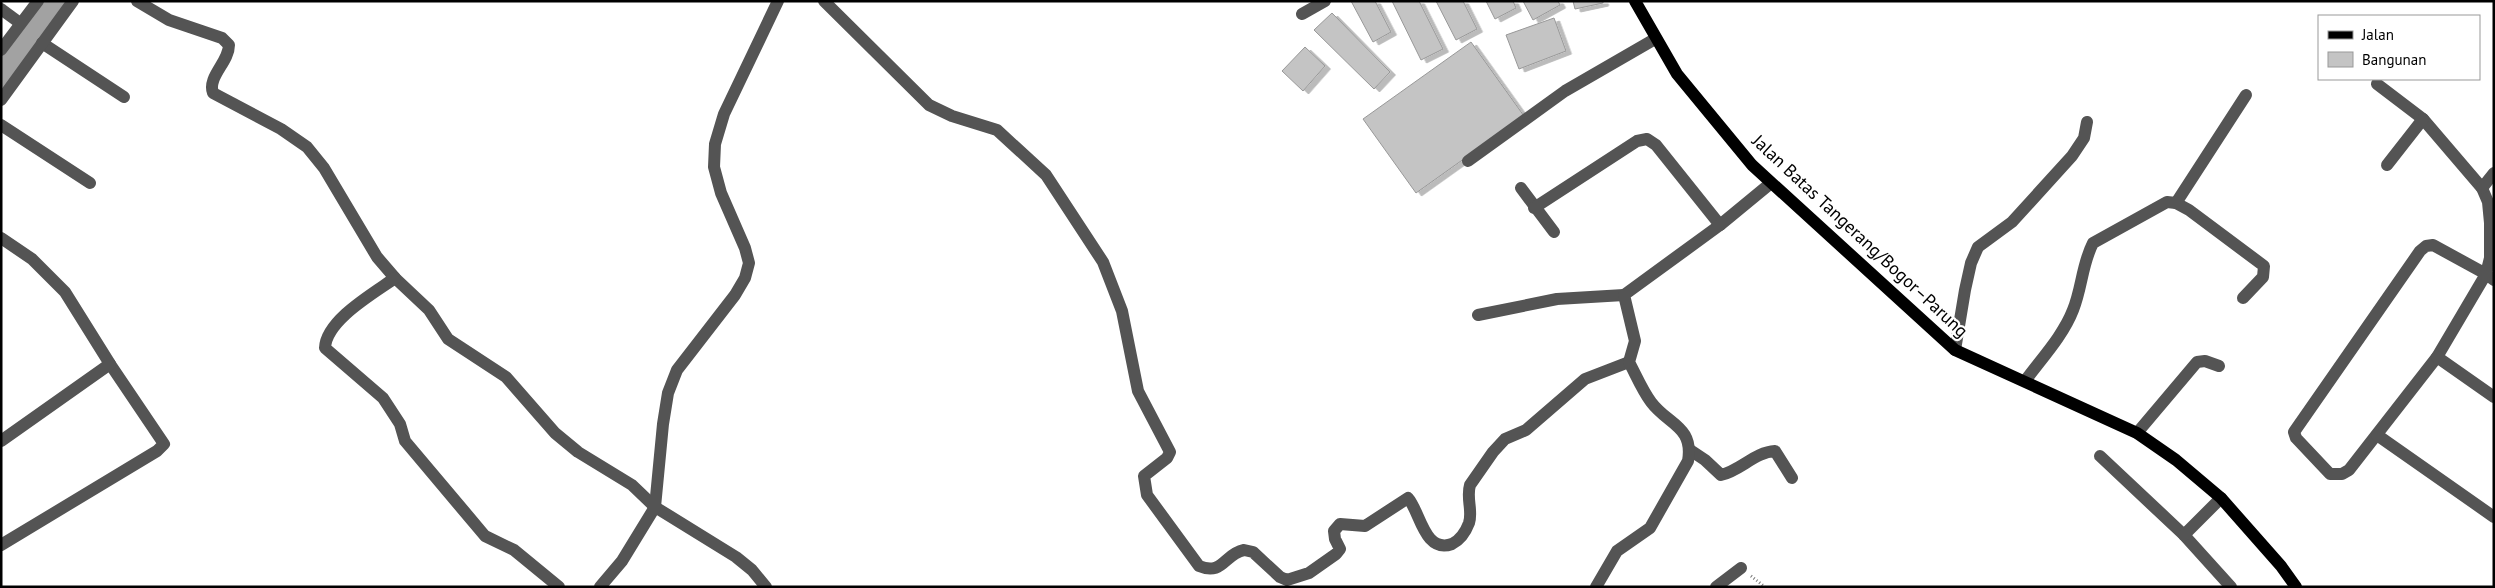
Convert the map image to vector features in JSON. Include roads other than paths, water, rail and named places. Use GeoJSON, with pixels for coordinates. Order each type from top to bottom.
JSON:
{"type":"FeatureCollection","features":[{"type":"Feature","properties":{"kind":"main road","name":"Jalan Batas Tangerang/Bogor–Parung"},"geometry":{"type":"LineString","coordinates":[[1635,1],[1655,39],[1677,74],[1701,106],[1752,165],[1954,350],[2137,432],[2176,460],[2221,498],[2282,566],[2296,587]]}},
{"type":"Feature","properties":{"kind":"street"},"geometry":{"type":"LineString","coordinates":[[1,50],[38,1]]}},
{"type":"Feature","properties":{"kind":"street"},"geometry":{"type":"LineString","coordinates":[[1,100],[73,1]]}},
{"type":"Feature","properties":{"kind":"street"},"geometry":{"type":"LineString","coordinates":[[137,1],[168,20],[222,38],[229,45],[229,53],[212,83],[213,93],[281,129],[307,147],[324,168],[377,257],[395,278],[429,310],[448,339],[506,377],[555,433],[578,452],[632,485],[656,507],[736,557],[752,570],[766,587]]}},
{"type":"Feature","properties":{"kind":"street"},"geometry":{"type":"LineString","coordinates":[[600,587],[622,562],[656,507],[663,424],[668,393],[678,370],[691,350],[735,295],[745,278],[749,263],[745,248],[721,193],[714,168],[715,144],[724,114],[778,1]]}},
{"type":"Feature","properties":{"kind":"street"},"geometry":{"type":"LineString","coordinates":[[824,1],[933,109],[1001,132],[1046,175],[1079,224],[1103,262],[1122,311],[1138,391],[1170,452],[1166,458],[1144,476],[1146,495],[1199,566],[1208,570],[1220,567],[1229,557],[1244,550],[1253,552],[1280,577],[1287,580],[1301,577],[1336,554],[1340,549],[1335,539],[1334,531],[1340,524],[1365,526],[1408,498],[1428,535],[1440,544],[1451,544],[1456,541],[1468,526],[1470,519],[1468,492],[1470,485],[1502,442],[1526,430],[1585,379],[1629,362]]}},
{"type":"Feature","properties":{"kind":"street"},"geometry":{"type":"LineString","coordinates":[[1302,14],[1325,1]]}},
{"type":"Feature","properties":{"kind":"street"},"geometry":{"type":"LineString","coordinates":[[1,9],[20,23]]}},
{"type":"Feature","properties":{"kind":"street"},"geometry":{"type":"LineString","coordinates":[[1468,161],[1565,91],[1655,39]]}},
{"type":"Feature","properties":{"kind":"street"},"geometry":{"type":"LineString","coordinates":[[42,43],[124,97]]}},
{"type":"Feature","properties":{"kind":"street"},"geometry":{"type":"LineString","coordinates":[[2377,84],[2423,119],[2482,188],[2488,202],[2490,223],[2490,277],[2437,357],[2349,470],[2330,474],[2296,438],[2294,432],[2415,259],[2426,246],[2433,244],[2490,277]]}},
{"type":"Feature","properties":{"kind":"street"},"geometry":{"type":"LineString","coordinates":[[2176,203],[2246,95]]}},
{"type":"Feature","properties":{"kind":"street"},"geometry":{"type":"LineString","coordinates":[[2387,165],[2423,119]]}},
{"type":"Feature","properties":{"kind":"street"},"geometry":{"type":"LineString","coordinates":[[1954,350],[1971,263],[1978,248],[2012,222],[2072,156],[2084,138],[2087,122]]}},
{"type":"Feature","properties":{"kind":"street"},"geometry":{"type":"LineString","coordinates":[[1,124],[90,183]]}},
{"type":"Feature","properties":{"kind":"street"},"geometry":{"type":"LineString","coordinates":[[1534,208],[1637,141],[1647,139],[1656,145],[1720,225]]}},
{"type":"Feature","properties":{"kind":"street"},"geometry":{"type":"LineString","coordinates":[[2482,188],[2494,173]]}},
{"type":"Feature","properties":{"kind":"street"},"geometry":{"type":"LineString","coordinates":[[1478,315],[1557,299],[1624,295],[1720,225],[1770,183]]}},
{"type":"Feature","properties":{"kind":"street"},"geometry":{"type":"LineString","coordinates":[[1521,188],[1534,208],[1554,232]]}},
{"type":"Feature","properties":{"kind":"street"},"geometry":{"type":"LineString","coordinates":[[2025,381],[2068,323],[2074,309],[2088,253],[2093,243],[2167,202],[2176,203],[2264,266],[2263,278],[2243,298]]}},
{"type":"Feature","properties":{"kind":"street"},"geometry":{"type":"LineString","coordinates":[[1,238],[32,259],[65,292],[110,364],[164,444],[158,451],[1,545]]}},
{"type":"Feature","properties":{"kind":"street"},"geometry":{"type":"LineString","coordinates":[[395,278],[341,318],[326,339],[325,348],[383,398],[400,424],[406,442],[485,536],[514,550],[559,587]]}},
{"type":"Feature","properties":{"kind":"street"},"geometry":{"type":"LineString","coordinates":[[1596,587],[1617,551],[1650,528],[1686,466],[1690,450],[1684,432],[1652,403],[1629,362],[1635,341],[1624,295]]}},
{"type":"Feature","properties":{"kind":"street"},"geometry":{"type":"LineString","coordinates":[[2437,357],[2494,397]]}},
{"type":"Feature","properties":{"kind":"street"},"geometry":{"type":"LineString","coordinates":[[2137,432],[2197,362],[2205,361],[2219,366]]}},
{"type":"Feature","properties":{"kind":"street"},"geometry":{"type":"LineString","coordinates":[[1,441],[110,364]]}},
{"type":"Feature","properties":{"kind":"street"},"geometry":{"type":"LineString","coordinates":[[2377,435],[2494,517]]}},
{"type":"Feature","properties":{"kind":"street"},"geometry":{"type":"LineString","coordinates":[[1690,450],[1705,460],[1721,475],[1737,470],[1760,455],[1775,451],[1792,478]]}},
{"type":"Feature","properties":{"kind":"street"},"geometry":{"type":"LineString","coordinates":[[2100,456],[2184,535],[2231,587]]}},
{"type":"Feature","properties":{"kind":"street"},"geometry":{"type":"LineString","coordinates":[[2184,535],[2221,498]]}},
{"type":"Feature","properties":{"kind":"street"},"geometry":{"type":"LineString","coordinates":[[1716,587],[1741,568]]}},
{"type":"Feature","properties":{"kind":"waterway"},"geometry":{"type":"LineString","coordinates":[[1,75],[56,1]]}}]}
